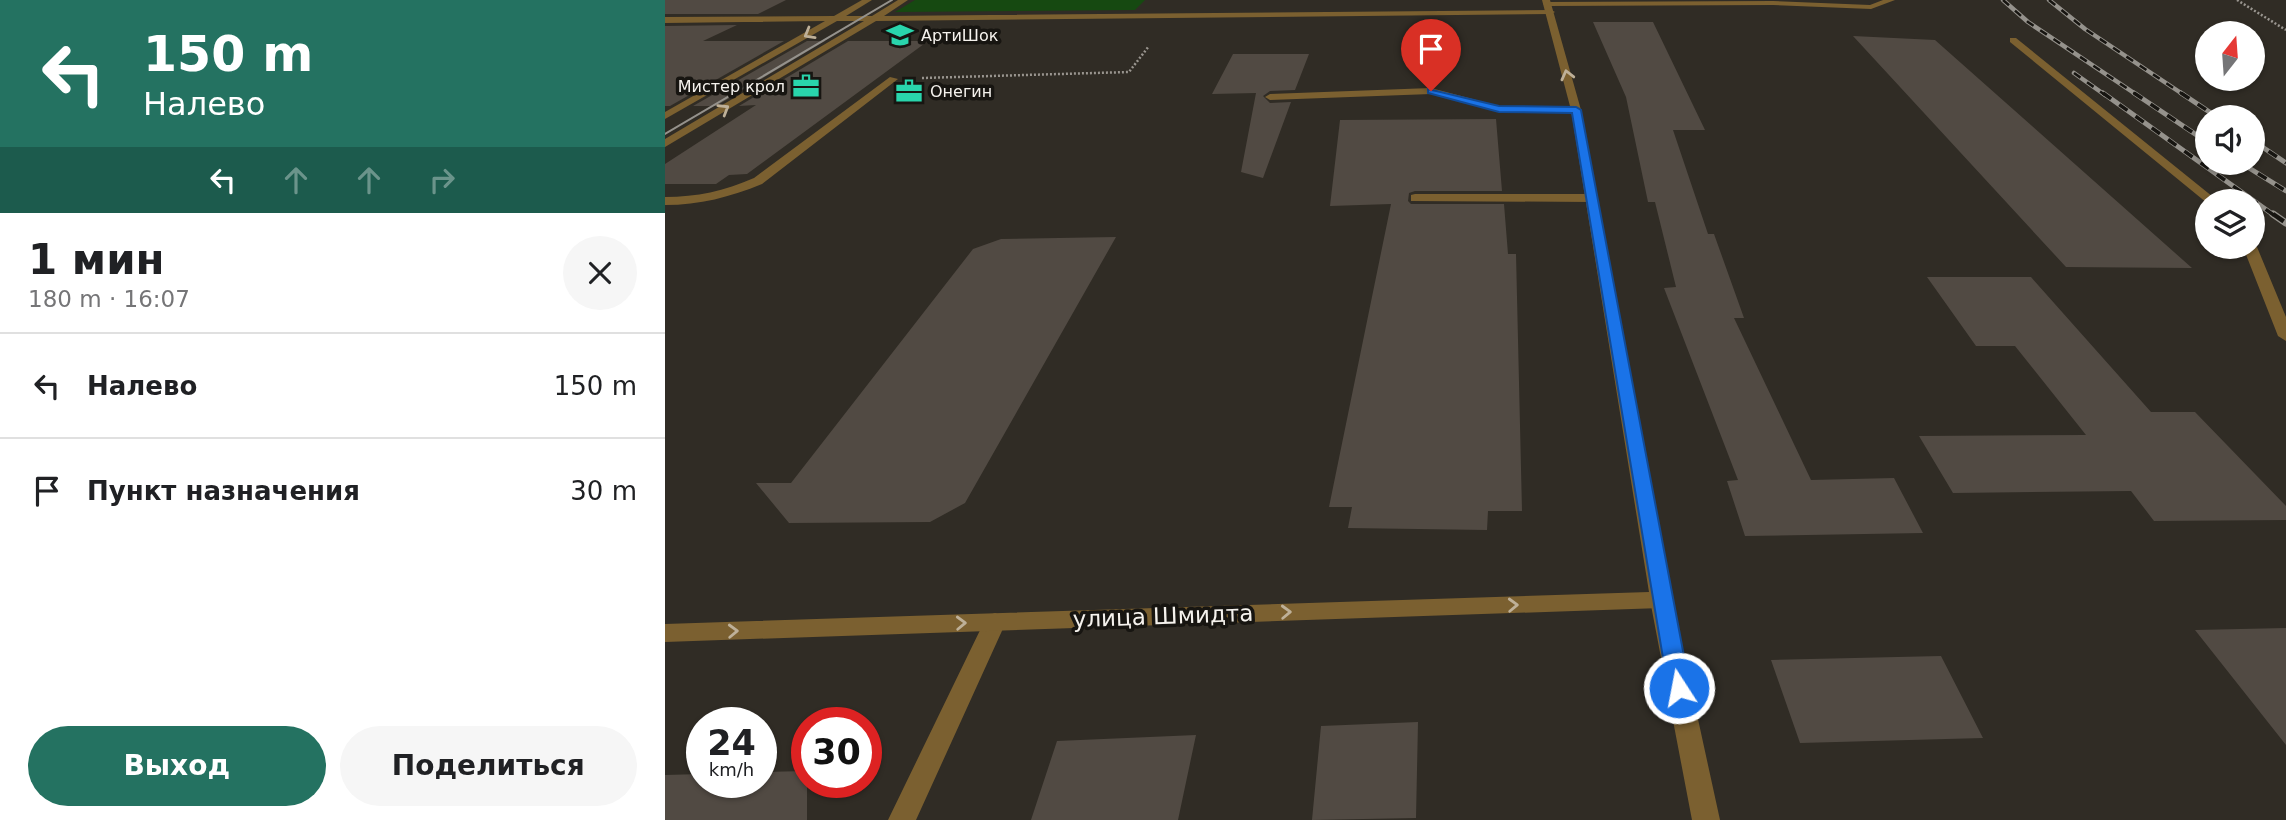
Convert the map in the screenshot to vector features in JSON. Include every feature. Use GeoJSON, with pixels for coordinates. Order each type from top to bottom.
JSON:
{"type":"FeatureCollection","features":[{"type":"Feature","properties":{"kind":"street"},"geometry":{"type":"LineString","coordinates":[[665,116],[868,0]]}},
{"type":"Feature","properties":{"kind":"street"},"geometry":{"type":"LineString","coordinates":[[665,144],[904,0]]}},
{"type":"Feature","properties":{"kind":"street"},"geometry":{"type":"LineString","coordinates":[[665,20],[1548,5],[1773,3],[1871,7],[1891,0]]}},
{"type":"Feature","properties":{"kind":"street"},"geometry":{"type":"LineString","coordinates":[[1548,5],[1576,110],[1661,600],[1706,820]]}},
{"type":"Feature","properties":{"kind":"street"},"geometry":{"type":"LineString","coordinates":[[2013,40],[2197,189]]}},
{"type":"Feature","properties":{"kind":"street"},"geometry":{"type":"LineString","coordinates":[[665,201],[691,201],[732,192],[758,181],[893,79]]}},
{"type":"Feature","properties":{"kind":"street"},"geometry":{"type":"LineString","coordinates":[[1270,97],[1431,91],[1499,109],[1576,110]]}},
{"type":"Feature","properties":{"kind":"street"},"geometry":{"type":"LineString","coordinates":[[1415,198],[1592,198]]}},
{"type":"Feature","properties":{"kind":"street"},"geometry":{"type":"LineString","coordinates":[[2255,259],[2286,336]]}},
{"type":"Feature","properties":{"kind":"street","name":"улица Шмидта"},"geometry":{"type":"LineString","coordinates":[[665,633],[1661,600]]}},
{"type":"Feature","properties":{"kind":"street"},"geometry":{"type":"LineString","coordinates":[[902,820],[995,622]]}},
{"type":"Feature","properties":{"kind":"path"},"geometry":{"type":"LineString","coordinates":[[2237,0],[2286,30]]}},
{"type":"Feature","properties":{"kind":"path"},"geometry":{"type":"LineString","coordinates":[[893,79],[1129,72],[1150,44]]}},
{"type":"Feature","properties":{"kind":"green space"},"geometry":{"type":"Polygon","coordinates":[[[915,0],[1145,0],[1135,10],[895,12],[915,0]]]}},
{"type":"Feature","properties":{"kind":"building"},"geometry":{"type":"Polygon","coordinates":[[[665,0],[786,0],[758,14],[665,14],[665,0]]]}},
{"type":"Feature","properties":{"kind":"building"},"geometry":{"type":"Polygon","coordinates":[[[1593,22],[1653,22],[1705,130],[1673,130],[1708,234],[1714,234],[1744,318],[1734,318],[1811,480],[1894,478],[1923,533],[1745,536],[1727,481],[1738,480],[1664,288],[1676,287],[1655,202],[1648,202],[1626,97],[1593,22]]]}},
{"type":"Feature","properties":{"kind":"building"},"geometry":{"type":"Polygon","coordinates":[[[737,25],[703,41],[784,41],[670,106],[665,106],[665,26],[737,25]]]}},
{"type":"Feature","properties":{"kind":"building"},"geometry":{"type":"Polygon","coordinates":[[[1853,36],[1935,40],[2192,268],[2066,267],[1853,36]]]}},
{"type":"Feature","properties":{"kind":"building"},"geometry":{"type":"Polygon","coordinates":[[[807,41],[825,41],[716,106],[693,106],[807,41]]]}},
{"type":"Feature","properties":{"kind":"building"},"geometry":{"type":"Polygon","coordinates":[[[848,41],[928,41],[747,174],[729,175],[716,184],[665,184],[665,164],[756,105],[739,106],[848,41]]]}},
{"type":"Feature","properties":{"kind":"building"},"geometry":{"type":"Polygon","coordinates":[[[1233,54],[1309,54],[1295,90],[1270,91],[1263,96],[1270,103],[1291,102],[1263,178],[1241,172],[1256,93],[1212,94],[1233,54]]]}},
{"type":"Feature","properties":{"kind":"building"},"geometry":{"type":"Polygon","coordinates":[[[1496,119],[1502,191],[1415,191],[1409,193],[1408,201],[1411,204],[1504,204],[1508,254],[1516,254],[1522,511],[1488,511],[1487,530],[1348,528],[1352,507],[1329,507],[1391,204],[1330,206],[1340,120],[1496,119]]]}},
{"type":"Feature","properties":{"kind":"building"},"geometry":{"type":"Polygon","coordinates":[[[1116,237],[965,503],[930,522],[789,523],[756,483],[791,483],[973,249],[1001,239],[1116,237]]]}},
{"type":"Feature","properties":{"kind":"building"},"geometry":{"type":"Polygon","coordinates":[[[1927,277],[2031,277],[2151,412],[2195,412],[2286,506],[2286,520],[2154,521],[2131,491],[1953,493],[1919,436],[2086,435],[2015,346],[1976,346],[1927,277]]]}},
{"type":"Feature","properties":{"kind":"building"},"geometry":{"type":"Polygon","coordinates":[[[2286,628],[2286,745],[2195,630],[2286,628]]]}},
{"type":"Feature","properties":{"kind":"building"},"geometry":{"type":"Polygon","coordinates":[[[1941,656],[1983,738],[1800,743],[1771,660],[1941,656]]]}},
{"type":"Feature","properties":{"kind":"building"},"geometry":{"type":"Polygon","coordinates":[[[1418,722],[1416,818],[1312,820],[1321,726],[1418,722]]]}},
{"type":"Feature","properties":{"kind":"building"},"geometry":{"type":"Polygon","coordinates":[[[1196,735],[1178,820],[1031,820],[1057,741],[1196,735]]]}},
{"type":"Feature","properties":{"kind":"building"},"geometry":{"type":"Polygon","coordinates":[[[791,771],[791,798],[807,798],[807,820],[665,820],[665,775],[686,774],[686,798],[777,798],[777,772],[791,771]]]}},
{"type":"Feature","properties":{"kind":"tram line"},"geometry":{"type":"LineString","coordinates":[[665,134],[892,0]]}},
{"type":"Feature","properties":{"kind":"railway"},"geometry":{"type":"LineString","coordinates":[[2003,0],[2028,22],[2137,95]]}},
{"type":"Feature","properties":{"kind":"railway"},"geometry":{"type":"LineString","coordinates":[[2049,0],[2085,29],[2199,105]]}},
{"type":"Feature","properties":{"kind":"railway"},"geometry":{"type":"LineString","coordinates":[[2074,73],[2105,95]]}},
{"type":"Feature","properties":{"kind":"railway"},"geometry":{"type":"LineString","coordinates":[[2103,93],[2275,216]]}},
{"type":"Feature","properties":{"kind":"railway"},"geometry":{"type":"LineString","coordinates":[[2134,93],[2195,134]]}},
{"type":"Feature","properties":{"kind":"railway"},"geometry":{"type":"LineString","coordinates":[[2265,149],[2286,163]]}},
{"type":"Feature","properties":{"kind":"railway"},"geometry":{"type":"LineString","coordinates":[[2260,175],[2286,191]]}},
{"type":"Feature","properties":{"kind":"railway"},"geometry":{"type":"LineString","coordinates":[[2273,214],[2286,223]]}},
{"type":"Feature","properties":{"kind":"place","name":"АртиШок"},"geometry":{"type":"Point","coordinates":[900,35]}},
{"type":"Feature","properties":{"kind":"place","name":"Мистер крол"},"geometry":{"type":"Point","coordinates":[806,86]}},
{"type":"Feature","properties":{"kind":"place","name":"Онегин"},"geometry":{"type":"Point","coordinates":[909,91]}},
{"type":"Feature","properties":{"kind":"route"},"geometry":{"type":"LineString","coordinates":[[1431,91],[1499,109],[1576,110],[1661,600],[1679,688]]}}]}
